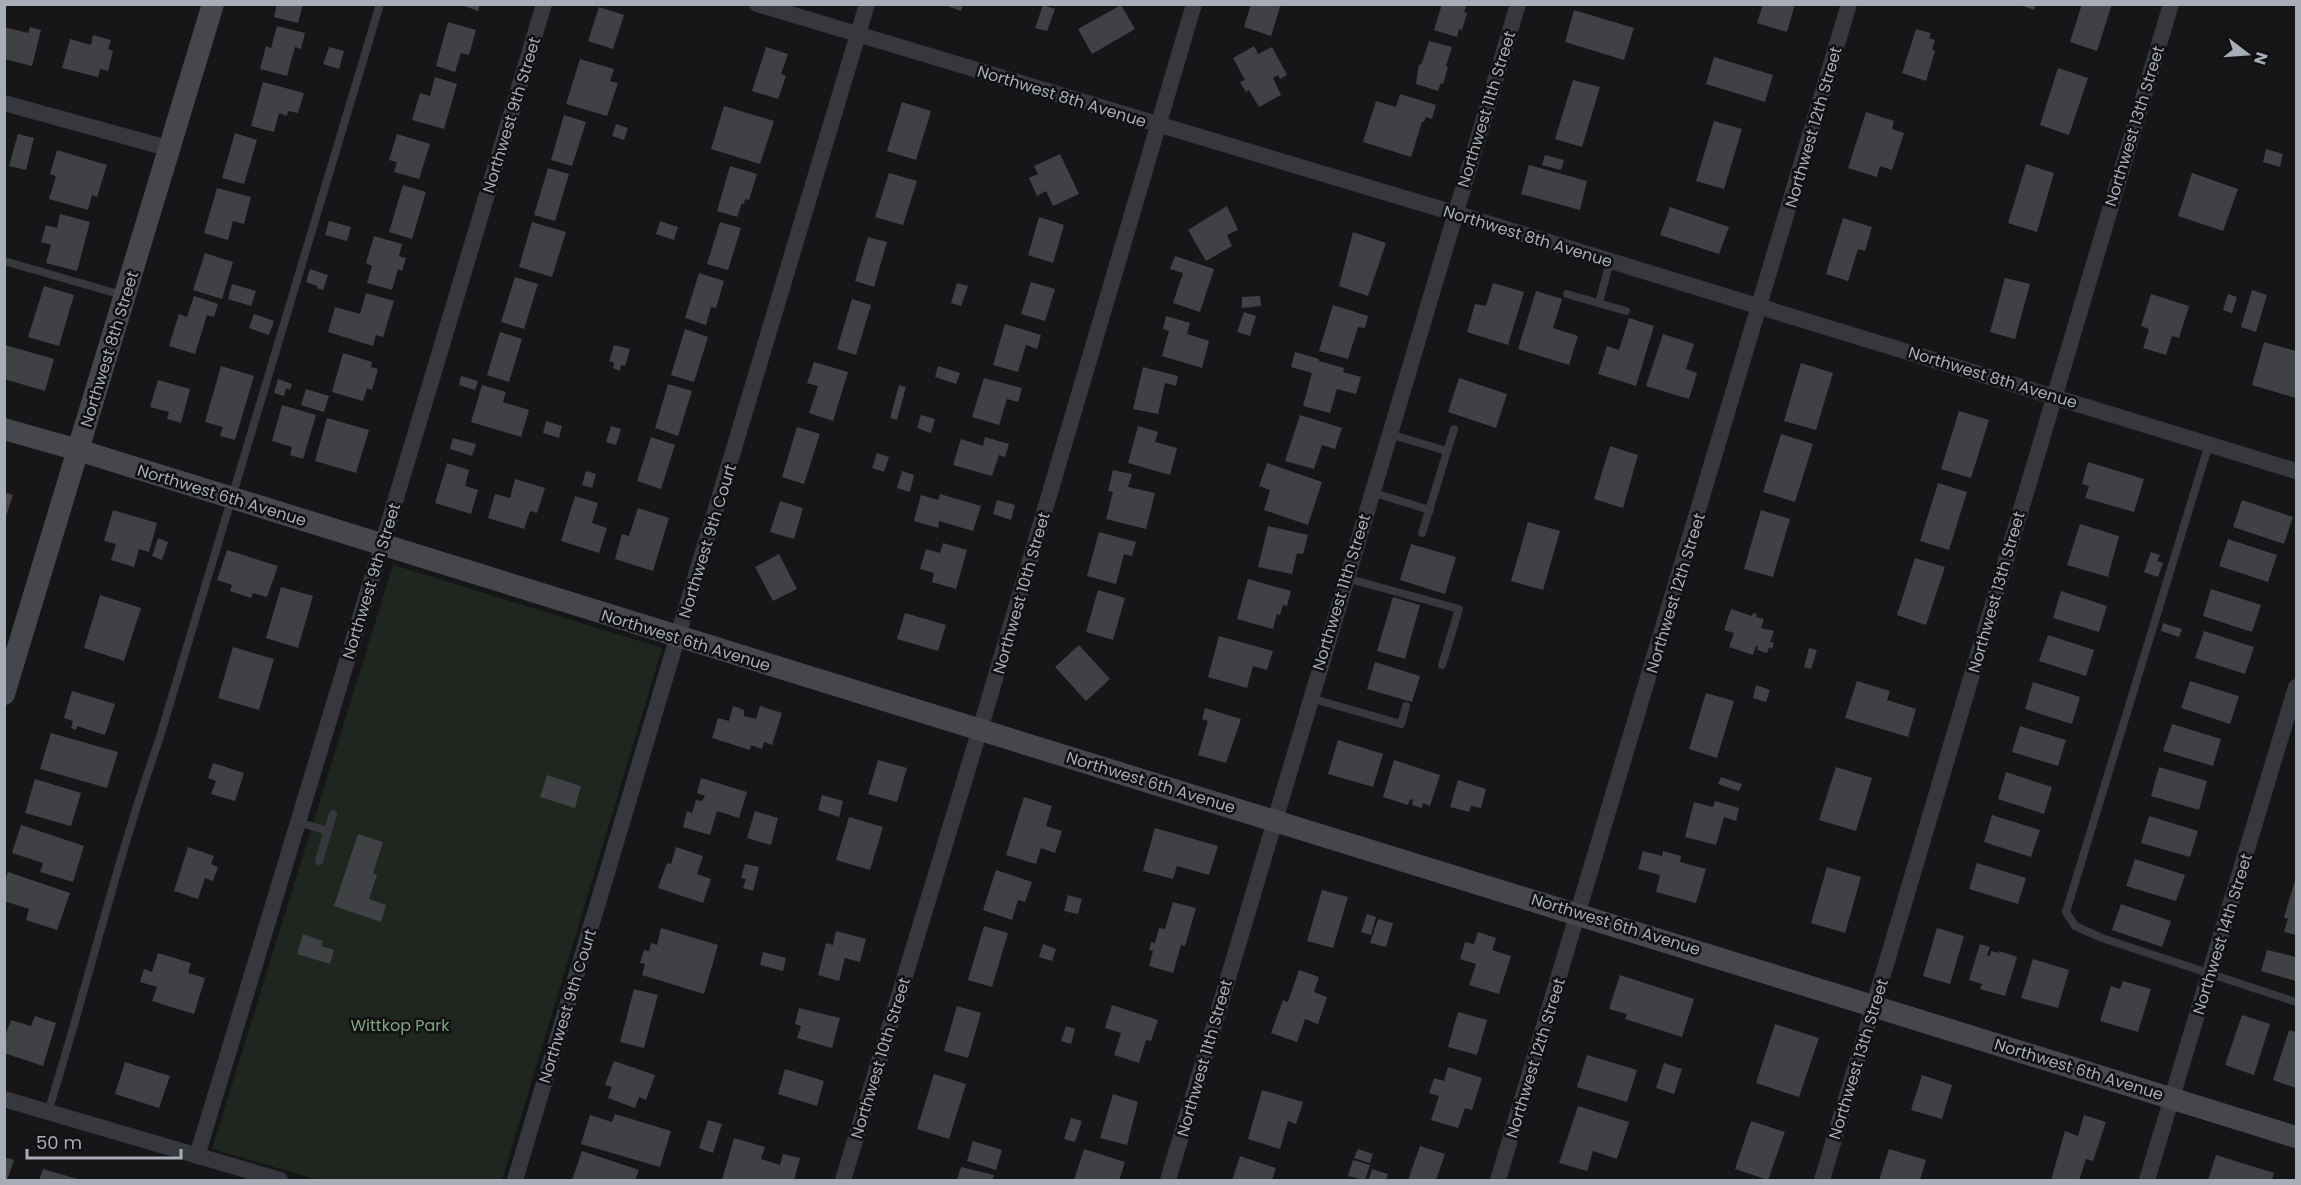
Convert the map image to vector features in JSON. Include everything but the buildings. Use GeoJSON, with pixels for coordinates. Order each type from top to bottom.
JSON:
{"type":"FeatureCollection","features":[{"type":"Feature","properties":{"kind":"street","name":"Northwest 8th Street"},"geometry":{"type":"LineString","coordinates":[[4,694],[171,149],[213,4]]}},
{"type":"Feature","properties":{"kind":"street","name":"Northwest 9th Street"},"geometry":{"type":"LineString","coordinates":[[197,1156],[543,4]]}},
{"type":"Feature","properties":{"kind":"street","name":"Northwest 8th Avenue"},"geometry":{"type":"LineString","coordinates":[[758,4],[1454,213],[2296,471]]}},
{"type":"Feature","properties":{"kind":"street","name":"Northwest 9th Court"},"geometry":{"type":"LineString","coordinates":[[515,1180],[867,4]]}},
{"type":"Feature","properties":{"kind":"street","name":"Northwest 10th Street"},"geometry":{"type":"LineString","coordinates":[[843,1180],[980,730],[1194,4]]}},
{"type":"Feature","properties":{"kind":"street","name":"Northwest 11th Street"},"geometry":{"type":"LineString","coordinates":[[1168,1180],[1518,4]]}},
{"type":"Feature","properties":{"kind":"street","name":"Northwest 12th Street"},"geometry":{"type":"LineString","coordinates":[[1498,1180],[1580,912],[1849,4]]}},
{"type":"Feature","properties":{"kind":"street","name":"Northwest 13th Street"},"geometry":{"type":"LineString","coordinates":[[1822,1180],[2170,4]]}},
{"type":"Feature","properties":{"kind":"street"},"geometry":{"type":"LineString","coordinates":[[4,103],[171,149]]}},
{"type":"Feature","properties":{"kind":"street","name":"Northwest 6th Avenue"},"geometry":{"type":"LineString","coordinates":[[4,429],[78,450],[678,638],[1580,912],[2296,1137]]}},
{"type":"Feature","properties":{"kind":"street","name":"Northwest 14th Street"},"geometry":{"type":"LineString","coordinates":[[2147,1180],[2296,687]]}},
{"type":"Feature","properties":{"kind":"street"},"geometry":{"type":"LineString","coordinates":[[4,1099],[280,1180]]}},
{"type":"Feature","properties":{"kind":"lane"},"geometry":{"type":"LineString","coordinates":[[48,1112],[138,798],[159,740],[380,4]]}},
{"type":"Feature","properties":{"kind":"lane"},"geometry":{"type":"LineString","coordinates":[[4,261],[125,296]]}},
{"type":"Feature","properties":{"kind":"lane"},"geometry":{"type":"LineString","coordinates":[[1599,303],[1610,261]]}},
{"type":"Feature","properties":{"kind":"lane"},"geometry":{"type":"LineString","coordinates":[[1567,294],[1626,311]]}},
{"type":"Feature","properties":{"kind":"lane"},"geometry":{"type":"LineString","coordinates":[[1422,533],[1454,429]]}},
{"type":"Feature","properties":{"kind":"lane"},"geometry":{"type":"LineString","coordinates":[[1389,434],[1447,451]]}},
{"type":"Feature","properties":{"kind":"lane"},"geometry":{"type":"LineString","coordinates":[[2209,444],[2066,912],[2075,926],[2102,938],[2296,1002]]}},
{"type":"Feature","properties":{"kind":"lane"},"geometry":{"type":"LineString","coordinates":[[1371,492],[1430,510]]}},
{"type":"Feature","properties":{"kind":"lane"},"geometry":{"type":"LineString","coordinates":[[1346,578],[1459,609],[1442,665]]}},
{"type":"Feature","properties":{"kind":"lane"},"geometry":{"type":"LineString","coordinates":[[1310,698],[1401,724],[1406,706]]}},
{"type":"Feature","properties":{"kind":"lane"},"geometry":{"type":"LineString","coordinates":[[319,861],[333,814]]}},
{"type":"Feature","properties":{"kind":"lane"},"geometry":{"type":"LineString","coordinates":[[298,822],[328,831]]}},
{"type":"Feature","properties":{"kind":"green space","name":"Wittkop Park"},"geometry":{"type":"Polygon","coordinates":[[[393,565],[662,648],[502,1180],[319,1180],[212,1149],[393,565]]]}}]}
